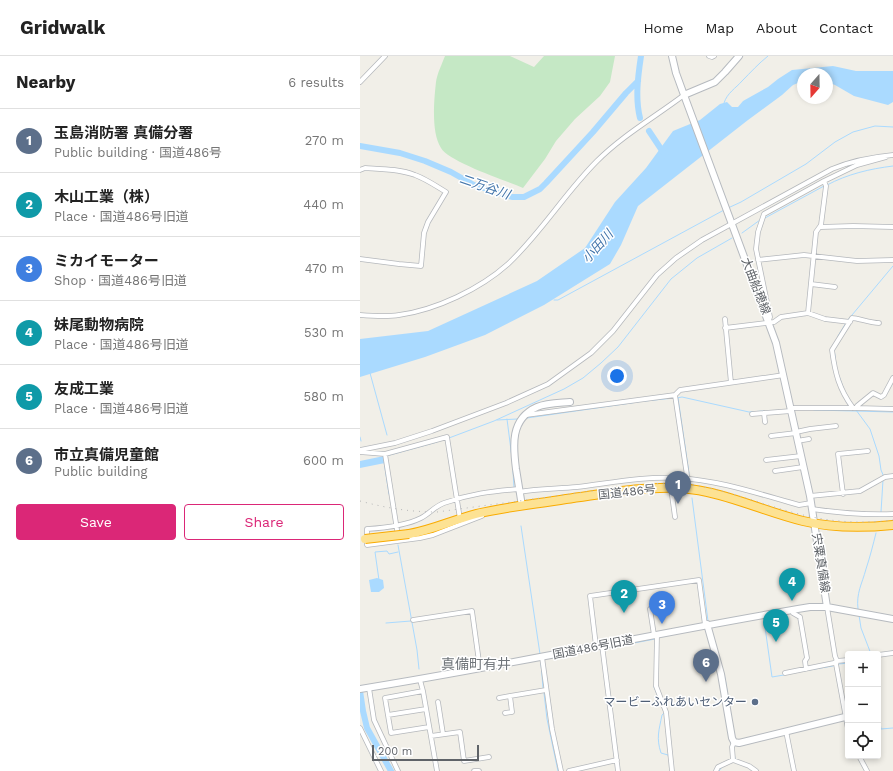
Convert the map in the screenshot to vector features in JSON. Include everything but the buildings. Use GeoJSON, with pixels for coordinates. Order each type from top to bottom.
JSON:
{"type":"FeatureCollection","features":[{"type":"Feature","properties":{"kind":"highway","name":"国道486号"},"geometry":{"type":"LineString","coordinates":[[362,539],[431,530],[460,519],[493,510],[620,491],[671,488],[689,489],[731,498],[785,516],[815,523],[841,527],[893,525]]}},
{"type":"Feature","properties":{"kind":"street"},"geometry":{"type":"LineString","coordinates":[[360,82],[385,56]]}},
{"type":"Feature","properties":{"kind":"street","name":"大曲船穂線"},"geometry":{"type":"LineString","coordinates":[[672,56],[676,73],[776,343],[815,523]]}},
{"type":"Feature","properties":{"kind":"street"},"geometry":{"type":"LineString","coordinates":[[709,56],[714,56]]}},
{"type":"Feature","properties":{"kind":"street"},"geometry":{"type":"LineString","coordinates":[[360,315],[399,315],[419,311],[441,304],[470,290],[491,277],[524,248],[598,160],[635,129],[685,97],[715,82],[739,56]]}},
{"type":"Feature","properties":{"kind":"street"},"geometry":{"type":"LineString","coordinates":[[360,451],[395,443],[432,431],[506,403],[548,384],[591,353],[613,330],[657,275],[676,258],[702,240],[832,169],[852,161],[891,155]]}},
{"type":"Feature","properties":{"kind":"street"},"geometry":{"type":"LineString","coordinates":[[769,322],[770,317],[756,243],[764,214],[825,184],[857,165],[891,155]]}},
{"type":"Feature","properties":{"kind":"street"},"geometry":{"type":"LineString","coordinates":[[360,170],[365,168],[395,170],[408,173],[430,182],[446,192],[428,222],[424,233],[421,266],[360,259]]}},
{"type":"Feature","properties":{"kind":"street"},"geometry":{"type":"LineString","coordinates":[[808,313],[812,256],[816,232],[821,227],[825,184]]}},
{"type":"Feature","properties":{"kind":"street"},"geometry":{"type":"LineString","coordinates":[[821,227],[852,226],[893,228]]}},
{"type":"Feature","properties":{"kind":"street"},"geometry":{"type":"LineString","coordinates":[[758,260],[804,255],[857,262],[893,260]]}},
{"type":"Feature","properties":{"kind":"street"},"geometry":{"type":"LineString","coordinates":[[811,284],[835,287]]}},
{"type":"Feature","properties":{"kind":"street"},"geometry":{"type":"LineString","coordinates":[[725,328],[774,322],[781,318],[808,313],[825,319],[850,322]]}},
{"type":"Feature","properties":{"kind":"street"},"geometry":{"type":"LineString","coordinates":[[855,408],[844,396],[834,370],[832,350],[852,318],[869,323],[879,323]]}},
{"type":"Feature","properties":{"kind":"street"},"geometry":{"type":"LineString","coordinates":[[725,319],[731,383]]}},
{"type":"Feature","properties":{"kind":"street"},"geometry":{"type":"LineString","coordinates":[[524,418],[675,395],[680,390],[784,375]]}},
{"type":"Feature","properties":{"kind":"street"},"geometry":{"type":"LineString","coordinates":[[855,408],[873,393],[881,397],[884,396],[893,378]]}},
{"type":"Feature","properties":{"kind":"street"},"geometry":{"type":"LineString","coordinates":[[675,395],[689,489]]}},
{"type":"Feature","properties":{"kind":"street"},"geometry":{"type":"LineString","coordinates":[[522,506],[514,440],[516,429],[524,418],[538,407],[570,402]]}},
{"type":"Feature","properties":{"kind":"street"},"geometry":{"type":"LineString","coordinates":[[752,414],[791,410],[855,408],[893,409]]}},
{"type":"Feature","properties":{"kind":"street"},"geometry":{"type":"LineString","coordinates":[[764,413],[765,422]]}},
{"type":"Feature","properties":{"kind":"street"},"geometry":{"type":"LineString","coordinates":[[771,436],[836,426]]}},
{"type":"Feature","properties":{"kind":"street"},"geometry":{"type":"LineString","coordinates":[[360,451],[386,456],[448,438],[460,519]]}},
{"type":"Feature","properties":{"kind":"street"},"geometry":{"type":"LineString","coordinates":[[798,441],[809,440]]}},
{"type":"Feature","properties":{"kind":"street"},"geometry":{"type":"LineString","coordinates":[[844,494],[838,454],[868,450]]}},
{"type":"Feature","properties":{"kind":"street"},"geometry":{"type":"LineString","coordinates":[[386,456],[399,542]]}},
{"type":"Feature","properties":{"kind":"street"},"geometry":{"type":"LineString","coordinates":[[766,460],[801,456]]}},
{"type":"Feature","properties":{"kind":"street"},"geometry":{"type":"LineString","coordinates":[[775,471],[803,467]]}},
{"type":"Feature","properties":{"kind":"street"},"geometry":{"type":"LineString","coordinates":[[810,496],[844,494],[860,491],[884,478],[893,476]]}},
{"type":"Feature","properties":{"kind":"street"},"geometry":{"type":"LineString","coordinates":[[493,510],[467,523],[433,535],[399,542],[367,545],[367,529],[397,525],[420,519],[443,503],[464,496],[484,492],[575,487],[650,478],[687,478],[722,484],[799,505],[812,506],[844,514],[893,514]]}},
{"type":"Feature","properties":{"kind":"street"},"geometry":{"type":"LineString","coordinates":[[671,488],[675,517]]}},
{"type":"Feature","properties":{"kind":"street","name":"宍粟真備線"},"geometry":{"type":"LineString","coordinates":[[815,523],[827,607],[893,619]]}},
{"type":"Feature","properties":{"kind":"street"},"geometry":{"type":"LineString","coordinates":[[618,771],[590,596],[699,580],[706,625],[723,681],[732,738],[734,742],[732,747],[733,760]]}},
{"type":"Feature","properties":{"kind":"street"},"geometry":{"type":"LineString","coordinates":[[734,742],[739,743],[845,717],[827,607]]}},
{"type":"Feature","properties":{"kind":"street","name":"国道486号旧道"},"geometry":{"type":"LineString","coordinates":[[364,688],[480,669],[706,625],[792,610],[827,607]]}},
{"type":"Feature","properties":{"kind":"street"},"geometry":{"type":"LineString","coordinates":[[650,609],[656,634],[656,686],[666,712],[672,771]]}},
{"type":"Feature","properties":{"kind":"street"},"geometry":{"type":"LineString","coordinates":[[792,610],[793,613],[800,617],[807,658],[805,661],[806,669]]}},
{"type":"Feature","properties":{"kind":"street"},"geometry":{"type":"LineString","coordinates":[[413,620],[472,611],[480,669]]}},
{"type":"Feature","properties":{"kind":"street"},"geometry":{"type":"LineString","coordinates":[[697,656],[715,652]]}},
{"type":"Feature","properties":{"kind":"street"},"geometry":{"type":"LineString","coordinates":[[881,655],[893,653]]}},
{"type":"Feature","properties":{"kind":"street"},"geometry":{"type":"LineString","coordinates":[[542,656],[544,690],[560,771]]}},
{"type":"Feature","properties":{"kind":"street"},"geometry":{"type":"LineString","coordinates":[[785,673],[845,660]]}},
{"type":"Feature","properties":{"kind":"street"},"geometry":{"type":"LineString","coordinates":[[420,680],[437,771]]}},
{"type":"Feature","properties":{"kind":"street"},"geometry":{"type":"LineString","coordinates":[[364,688],[374,720],[398,770]]}},
{"type":"Feature","properties":{"kind":"street"},"geometry":{"type":"LineString","coordinates":[[499,698],[544,690]]}},
{"type":"Feature","properties":{"kind":"street"},"geometry":{"type":"LineString","coordinates":[[423,691],[385,698],[391,732],[429,727]]}},
{"type":"Feature","properties":{"kind":"street"},"geometry":{"type":"LineString","coordinates":[[505,714],[512,712],[510,696]]}},
{"type":"Feature","properties":{"kind":"street"},"geometry":{"type":"LineString","coordinates":[[438,702],[443,734]]}},
{"type":"Feature","properties":{"kind":"street"},"geometry":{"type":"LineString","coordinates":[[388,715],[426,709]]}},
{"type":"Feature","properties":{"kind":"street"},"geometry":{"type":"LineString","coordinates":[[360,728],[380,771]]}},
{"type":"Feature","properties":{"kind":"street"},"geometry":{"type":"LineString","coordinates":[[786,731],[794,771]]}},
{"type":"Feature","properties":{"kind":"street"},"geometry":{"type":"LineString","coordinates":[[431,736],[460,732],[464,761],[489,757]]}},
{"type":"Feature","properties":{"kind":"street"},"geometry":{"type":"LineString","coordinates":[[861,759],[867,771]]}},
{"type":"Feature","properties":{"kind":"street"},"geometry":{"type":"LineString","coordinates":[[569,771],[616,760]]}},
{"type":"Feature","properties":{"kind":"street"},"geometry":{"type":"LineString","coordinates":[[716,771],[718,767],[733,760],[750,766],[756,771]]}},
{"type":"Feature","properties":{"kind":"green space"},"geometry":{"type":"Polygon","coordinates":[[[445,56],[510,56],[534,67],[544,56],[615,56],[610,82],[600,96],[575,119],[556,141],[545,159],[523,188],[466,165],[446,153],[441,148],[434,125],[434,107],[438,72],[445,56]]]}},
{"type":"Feature","properties":{"kind":"water"},"geometry":{"type":"Polygon","coordinates":[[[833,66],[856,71],[893,71],[893,102],[888,105],[854,96],[833,84],[833,68],[812,68],[833,66]]]}},
{"type":"Feature","properties":{"kind":"water","name":"小田川"},"geometry":{"type":"Polygon","coordinates":[[[792,70],[797,70],[797,83],[638,206],[621,245],[610,264],[544,305],[485,335],[425,357],[360,377],[360,339],[428,331],[537,281],[585,248],[615,202],[646,168],[673,131],[700,120],[720,104],[727,102],[732,107],[738,107],[743,101],[768,87],[792,70]]]}},
{"type":"Feature","properties":{"kind":"water"},"geometry":{"type":"Polygon","coordinates":[[[384,456],[385,463],[360,468],[360,461],[384,456]]]}},
{"type":"Feature","properties":{"kind":"water"},"geometry":{"type":"Polygon","coordinates":[[[377,578],[383,580],[384,588],[379,592],[371,592],[369,580],[377,578]]]}},
{"type":"Feature","properties":{"kind":"waterway","name":"二万谷川"},"geometry":{"type":"LineString","coordinates":[[640,118],[637,95],[641,56]]}},
{"type":"Feature","properties":{"kind":"waterway"},"geometry":{"type":"LineString","coordinates":[[724,103],[727,96],[768,56]]}},
{"type":"Feature","properties":{"kind":"waterway","name":"二万谷川"},"geometry":{"type":"LineString","coordinates":[[360,146],[400,153],[425,161],[451,172],[474,185],[512,197],[524,197],[540,189],[546,183],[638,81]]}},
{"type":"Feature","properties":{"kind":"waterway"},"geometry":{"type":"LineString","coordinates":[[728,208],[806,164],[835,142],[853,132],[875,126],[893,127]]}},
{"type":"Feature","properties":{"kind":"waterway","name":"二万谷川"},"geometry":{"type":"LineString","coordinates":[[649,131],[665,155]]}},
{"type":"Feature","properties":{"kind":"waterway"},"geometry":{"type":"LineString","coordinates":[[827,185],[859,172],[893,166]]}},
{"type":"Feature","properties":{"kind":"waterway"},"geometry":{"type":"LineString","coordinates":[[765,218],[824,186]]}},
{"type":"Feature","properties":{"kind":"waterway"},"geometry":{"type":"LineString","coordinates":[[554,300],[558,300],[724,210]]}},
{"type":"Feature","properties":{"kind":"waterway"},"geometry":{"type":"LineString","coordinates":[[742,233],[760,220]]}},
{"type":"Feature","properties":{"kind":"waterway"},"geometry":{"type":"LineString","coordinates":[[449,438],[494,421],[564,389],[583,378],[618,347],[671,279],[697,258],[732,238]]}},
{"type":"Feature","properties":{"kind":"waterway"},"geometry":{"type":"LineString","coordinates":[[847,321],[893,266]]}},
{"type":"Feature","properties":{"kind":"waterway"},"geometry":{"type":"LineString","coordinates":[[838,336],[846,323]]}},
{"type":"Feature","properties":{"kind":"waterway"},"geometry":{"type":"LineString","coordinates":[[834,348],[836,365]]}},
{"type":"Feature","properties":{"kind":"waterway"},"geometry":{"type":"LineString","coordinates":[[370,373],[387,435]]}},
{"type":"Feature","properties":{"kind":"waterway"},"geometry":{"type":"LineString","coordinates":[[839,376],[844,390]]}},
{"type":"Feature","properties":{"kind":"waterway"},"geometry":{"type":"LineString","coordinates":[[677,398],[682,397],[749,412],[764,411]]}},
{"type":"Feature","properties":{"kind":"waterway"},"geometry":{"type":"LineString","coordinates":[[645,401],[674,398]]}},
{"type":"Feature","properties":{"kind":"waterway"},"geometry":{"type":"LineString","coordinates":[[678,398],[689,473]]}},
{"type":"Feature","properties":{"kind":"waterway"},"geometry":{"type":"LineString","coordinates":[[527,418],[638,402]]}},
{"type":"Feature","properties":{"kind":"waterway"},"geometry":{"type":"LineString","coordinates":[[814,410],[893,412]]}},
{"type":"Feature","properties":{"kind":"waterway"},"geometry":{"type":"LineString","coordinates":[[856,410],[870,429],[884,477]]}},
{"type":"Feature","properties":{"kind":"waterway"},"geometry":{"type":"LineString","coordinates":[[507,419],[512,458]]}},
{"type":"Feature","properties":{"kind":"waterway"},"geometry":{"type":"LineString","coordinates":[[497,420],[518,419]]}},
{"type":"Feature","properties":{"kind":"waterway"},"geometry":{"type":"LineString","coordinates":[[360,437],[361,441]]}},
{"type":"Feature","properties":{"kind":"waterway"},"geometry":{"type":"LineString","coordinates":[[386,456],[437,442]]}},
{"type":"Feature","properties":{"kind":"waterway"},"geometry":{"type":"LineString","coordinates":[[384,462],[389,494]]}},
{"type":"Feature","properties":{"kind":"waterway"},"geometry":{"type":"LineString","coordinates":[[513,471],[514,487]]}},
{"type":"Feature","properties":{"kind":"waterway"},"geometry":{"type":"LineString","coordinates":[[881,512],[883,480]]}},
{"type":"Feature","properties":{"kind":"waterway"},"geometry":{"type":"LineString","coordinates":[[692,498],[708,621]]}},
{"type":"Feature","properties":{"kind":"waterway"},"geometry":{"type":"LineString","coordinates":[[521,526],[540,654]]}},
{"type":"Feature","properties":{"kind":"waterway"},"geometry":{"type":"LineString","coordinates":[[858,609],[859,593],[876,533]]}},
{"type":"Feature","properties":{"kind":"waterway"},"geometry":{"type":"LineString","coordinates":[[398,545],[417,650],[419,669]]}},
{"type":"Feature","properties":{"kind":"waterway"},"geometry":{"type":"LineString","coordinates":[[379,580],[375,552],[387,551],[389,554],[398,552]]}},
{"type":"Feature","properties":{"kind":"waterway"},"geometry":{"type":"LineString","coordinates":[[859,615],[861,628],[870,651]]}},
{"type":"Feature","properties":{"kind":"waterway"},"geometry":{"type":"LineString","coordinates":[[764,620],[772,677],[784,675]]}},
{"type":"Feature","properties":{"kind":"waterway"},"geometry":{"type":"LineString","coordinates":[[386,623],[411,621]]}},
{"type":"Feature","properties":{"kind":"waterway"},"geometry":{"type":"LineString","coordinates":[[608,648],[655,639]]}},
{"type":"Feature","properties":{"kind":"waterway"},"geometry":{"type":"LineString","coordinates":[[888,652],[893,651]]}},
{"type":"Feature","properties":{"kind":"waterway"},"geometry":{"type":"LineString","coordinates":[[541,663],[543,688]]}},
{"type":"Feature","properties":{"kind":"waterway"},"geometry":{"type":"LineString","coordinates":[[839,664],[845,663]]}},
{"type":"Feature","properties":{"kind":"waterway"},"geometry":{"type":"LineString","coordinates":[[803,671],[833,666]]}},
{"type":"Feature","properties":{"kind":"waterway"},"geometry":{"type":"LineString","coordinates":[[725,678],[733,728]]}},
{"type":"Feature","properties":{"kind":"waterway"},"geometry":{"type":"LineString","coordinates":[[654,687],[660,701]]}},
{"type":"Feature","properties":{"kind":"waterway"},"geometry":{"type":"LineString","coordinates":[[360,691],[367,728],[391,771]]}},
{"type":"Feature","properties":{"kind":"waterway"},"geometry":{"type":"LineString","coordinates":[[544,693],[547,719],[558,771]]}},
{"type":"Feature","properties":{"kind":"waterway"},"geometry":{"type":"LineString","coordinates":[[664,713],[662,715],[658,738],[661,753],[668,755],[669,759]]}},
{"type":"Feature","properties":{"kind":"waterway"},"geometry":{"type":"LineString","coordinates":[[880,723],[881,729],[893,728]]}},
{"type":"Feature","properties":{"kind":"waterway"},"geometry":{"type":"LineString","coordinates":[[734,752],[735,759]]}},
{"type":"Feature","properties":{"kind":"waterway"},"geometry":{"type":"LineString","coordinates":[[719,771],[722,767]]}},
{"type":"Feature","properties":{"kind":"railway"},"geometry":{"type":"LineString","coordinates":[[360,501],[398,509],[437,512],[637,485],[662,483],[695,485],[741,496],[790,512],[825,519],[848,522],[893,520]]}},
{"type":"Feature","properties":{"kind":"place","name":"玉島消防署 真備分署"},"geometry":{"type":"Point","coordinates":[678,504]}},
{"type":"Feature","properties":{"kind":"place","name":"妹尾動物病院"},"geometry":{"type":"Point","coordinates":[792,601]}},
{"type":"Feature","properties":{"kind":"place","name":"木山工業（株）"},"geometry":{"type":"Point","coordinates":[624,613]}},
{"type":"Feature","properties":{"kind":"place","name":"ミカイモーター"},"geometry":{"type":"Point","coordinates":[662,624]}},
{"type":"Feature","properties":{"kind":"place","name":"友成工業"},"geometry":{"type":"Point","coordinates":[776,642]}},
{"type":"Feature","properties":{"kind":"place","name":"市立真備児童館"},"geometry":{"type":"Point","coordinates":[706,682]}},
{"type":"Feature","properties":{"kind":"place","name":"マービーふれあいセンター"},"geometry":{"type":"Point","coordinates":[755,702]}},
{"type":"Feature","properties":{"kind":"district","name":"真備町有井"},"geometry":{"type":"Point","coordinates":[476,664]}}]}
